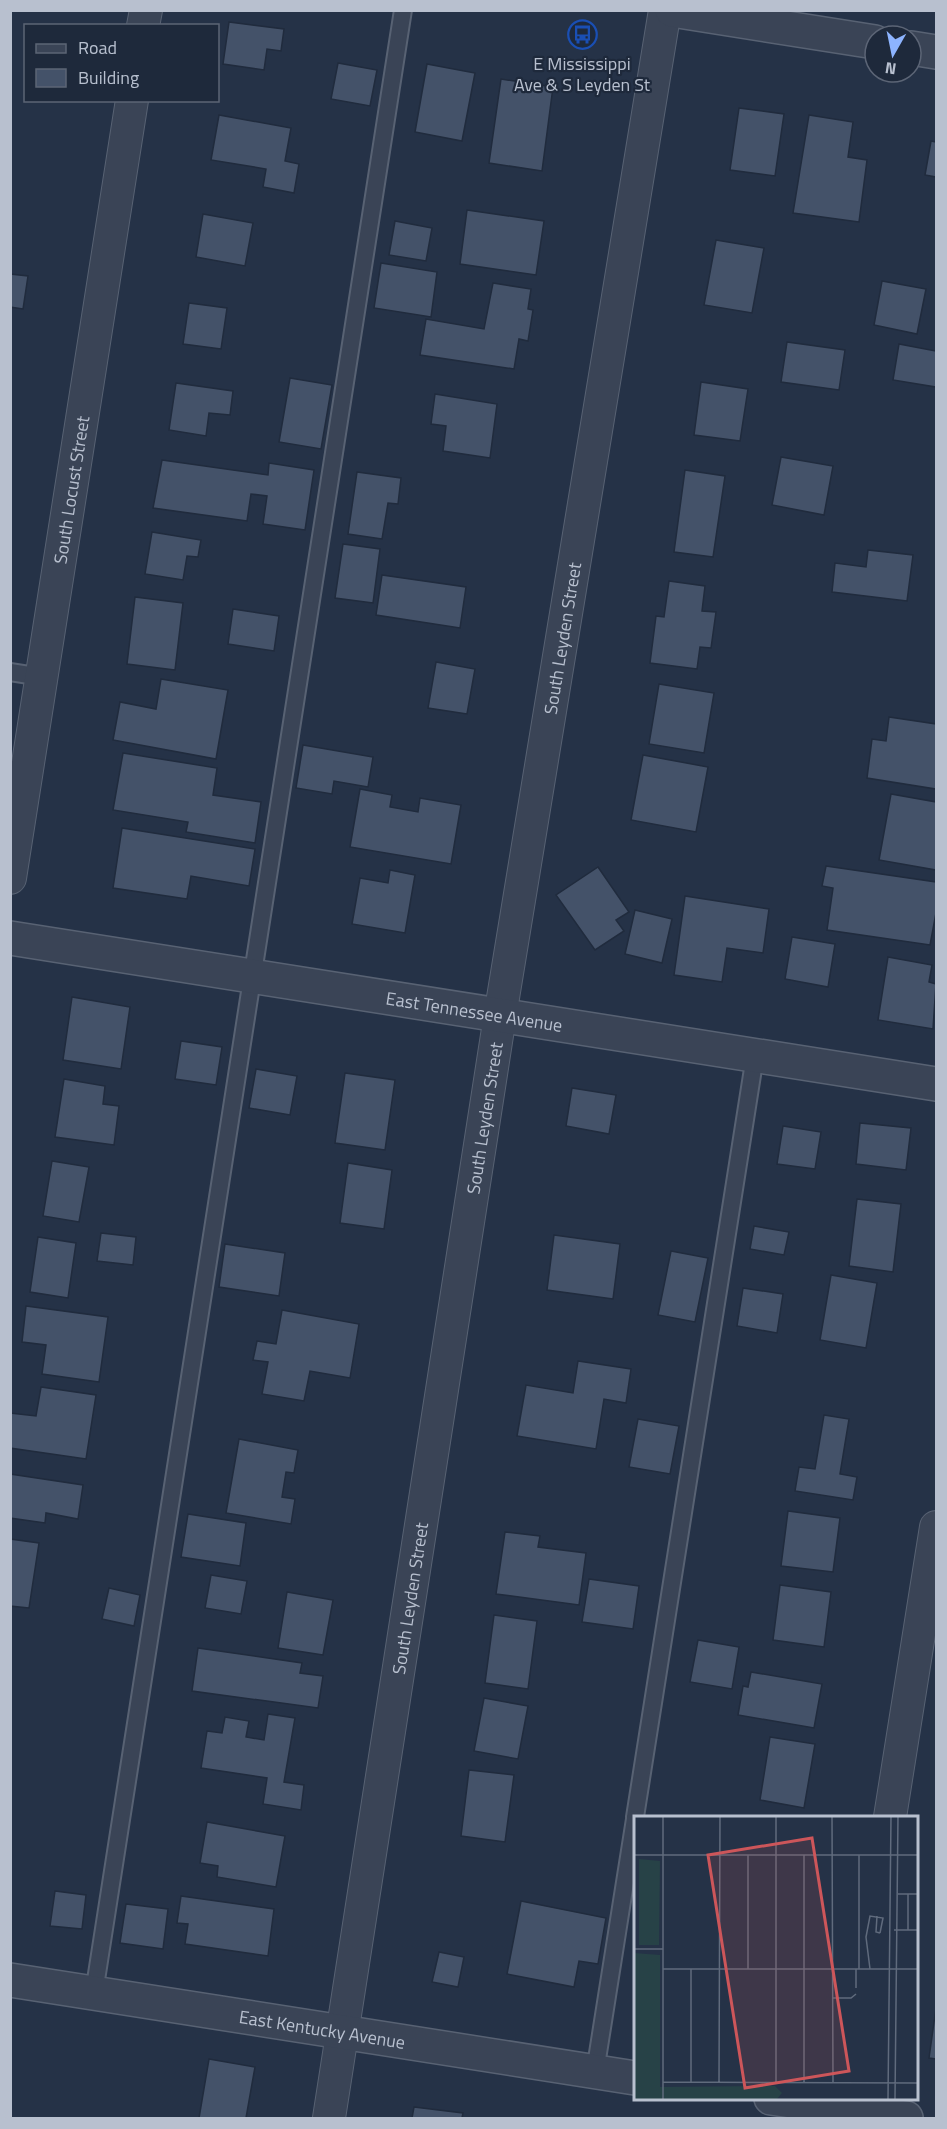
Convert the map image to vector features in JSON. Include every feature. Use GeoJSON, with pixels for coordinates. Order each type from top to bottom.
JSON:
{"type":"FeatureCollection","features":[{"type":"Feature","properties":{"kind":"street","name":"South Leyden Street"},"geometry":{"type":"LineString","coordinates":[[329,2118],[500,1016],[665,10]]}},
{"type":"Feature","properties":{"kind":"street"},"geometry":{"type":"LineString","coordinates":[[672,10],[863,40]]}},
{"type":"Feature","properties":{"kind":"street","name":"South Locust Street"},"geometry":{"type":"LineString","coordinates":[[10,878],[132,102]]}},
{"type":"Feature","properties":{"kind":"street","name":"East Tennessee Avenue"},"geometry":{"type":"LineString","coordinates":[[10,938],[936,1084]]}},
{"type":"Feature","properties":{"kind":"street"},"geometry":{"type":"LineString","coordinates":[[890,1816],[936,1527]]}},
{"type":"Feature","properties":{"kind":"street","name":"East Kentucky Avenue"},"geometry":{"type":"LineString","coordinates":[[10,1980],[634,2078]]}},
{"type":"Feature","properties":{"kind":"street"},"geometry":{"type":"LineString","coordinates":[[784,2099],[906,2118]]}},
{"type":"Feature","properties":{"kind":"lane"},"geometry":{"type":"LineString","coordinates":[[94,1993],[403,10]]}},
{"type":"Feature","properties":{"kind":"lane"},"geometry":{"type":"LineString","coordinates":[[10,672],[42,677]]}},
{"type":"Feature","properties":{"kind":"lane"},"geometry":{"type":"LineString","coordinates":[[635,1816],[755,1056]]}},
{"type":"Feature","properties":{"kind":"lane"},"geometry":{"type":"LineString","coordinates":[[595,2072],[634,1824]]}},
{"type":"Feature","properties":{"kind":"building"},"geometry":{"type":"Polygon","coordinates":[[[229,22],[284,29],[281,51],[267,49],[264,70],[223,64],[229,22]]]}},
{"type":"Feature","properties":{"kind":"building"},"geometry":{"type":"Polygon","coordinates":[[[338,63],[377,70],[370,106],[331,99],[338,63]]]}},
{"type":"Feature","properties":{"kind":"building"},"geometry":{"type":"Polygon","coordinates":[[[427,64],[475,73],[462,141],[415,132],[427,64]]]}},
{"type":"Feature","properties":{"kind":"building"},"geometry":{"type":"Polygon","coordinates":[[[501,79],[553,87],[542,171],[489,163],[501,79]]]}},
{"type":"Feature","properties":{"kind":"building"},"geometry":{"type":"Polygon","coordinates":[[[739,108],[784,114],[775,176],[730,170],[739,108]]]}},
{"type":"Feature","properties":{"kind":"building"},"geometry":{"type":"Polygon","coordinates":[[[219,115],[291,128],[285,161],[299,164],[294,193],[263,187],[266,169],[211,160],[219,115]]]}},
{"type":"Feature","properties":{"kind":"building"},"geometry":{"type":"Polygon","coordinates":[[[809,115],[853,122],[848,157],[867,160],[859,222],[793,213],[809,115]]]}},
{"type":"Feature","properties":{"kind":"building"},"geometry":{"type":"Polygon","coordinates":[[[931,141],[936,142],[936,177],[925,175],[931,141]]]}},
{"type":"Feature","properties":{"kind":"building"},"geometry":{"type":"Polygon","coordinates":[[[467,210],[544,221],[536,275],[460,264],[467,210]]]}},
{"type":"Feature","properties":{"kind":"building"},"geometry":{"type":"Polygon","coordinates":[[[203,214],[253,223],[245,266],[196,257],[203,214]]]}},
{"type":"Feature","properties":{"kind":"building"},"geometry":{"type":"Polygon","coordinates":[[[395,221],[432,228],[426,261],[389,255],[395,221]]]}},
{"type":"Feature","properties":{"kind":"building"},"geometry":{"type":"Polygon","coordinates":[[[716,240],[764,248],[752,313],[704,305],[716,240]]]}},
{"type":"Feature","properties":{"kind":"building"},"geometry":{"type":"Polygon","coordinates":[[[381,263],[437,272],[431,317],[374,308],[381,263]]]}},
{"type":"Feature","properties":{"kind":"building"},"geometry":{"type":"Polygon","coordinates":[[[10,274],[28,276],[23,309],[10,307],[10,274]]]}},
{"type":"Feature","properties":{"kind":"building"},"geometry":{"type":"Polygon","coordinates":[[[882,281],[926,289],[917,334],[874,325],[882,281]]]}},
{"type":"Feature","properties":{"kind":"building"},"geometry":{"type":"Polygon","coordinates":[[[493,283],[531,289],[528,309],[533,310],[528,341],[519,339],[514,369],[420,355],[426,319],[484,329],[493,283]]]}},
{"type":"Feature","properties":{"kind":"building"},"geometry":{"type":"Polygon","coordinates":[[[189,303],[227,308],[221,349],[183,344],[189,303]]]}},
{"type":"Feature","properties":{"kind":"building"},"geometry":{"type":"Polygon","coordinates":[[[787,342],[845,350],[839,390],[781,382],[787,342]]]}},
{"type":"Feature","properties":{"kind":"building"},"geometry":{"type":"Polygon","coordinates":[[[899,344],[936,351],[936,387],[893,380],[899,344]]]}},
{"type":"Feature","properties":{"kind":"building"},"geometry":{"type":"Polygon","coordinates":[[[290,378],[332,385],[321,449],[279,442],[290,378]]]}},
{"type":"Feature","properties":{"kind":"building"},"geometry":{"type":"Polygon","coordinates":[[[701,382],[748,389],[740,441],[694,435],[701,382]]]}},
{"type":"Feature","properties":{"kind":"building"},"geometry":{"type":"Polygon","coordinates":[[[176,383],[233,391],[230,415],[209,413],[206,436],[169,430],[176,383]]]}},
{"type":"Feature","properties":{"kind":"building"},"geometry":{"type":"Polygon","coordinates":[[[435,394],[497,404],[490,458],[443,451],[446,426],[431,424],[435,394]]]}},
{"type":"Feature","properties":{"kind":"building"},"geometry":{"type":"Polygon","coordinates":[[[781,457],[833,466],[824,515],[772,505],[781,457]]]}},
{"type":"Feature","properties":{"kind":"building"},"geometry":{"type":"Polygon","coordinates":[[[162,460],[268,475],[269,463],[314,470],[305,530],[263,524],[267,496],[251,494],[247,521],[153,508],[162,460]]]}},
{"type":"Feature","properties":{"kind":"building"},"geometry":{"type":"Polygon","coordinates":[[[685,470],[725,476],[713,557],[674,552],[685,470]]]}},
{"type":"Feature","properties":{"kind":"building"},"geometry":{"type":"Polygon","coordinates":[[[357,472],[401,478],[398,504],[388,503],[382,539],[348,534],[357,472]]]}},
{"type":"Feature","properties":{"kind":"building"},"geometry":{"type":"Polygon","coordinates":[[[152,532],[201,540],[198,557],[187,556],[183,580],[145,574],[152,532]]]}},
{"type":"Feature","properties":{"kind":"building"},"geometry":{"type":"Polygon","coordinates":[[[343,544],[380,549],[373,603],[335,598],[343,544]]]}},
{"type":"Feature","properties":{"kind":"building"},"geometry":{"type":"Polygon","coordinates":[[[868,550],[913,555],[907,601],[832,592],[835,563],[866,567],[868,550]]]}},
{"type":"Feature","properties":{"kind":"building"},"geometry":{"type":"Polygon","coordinates":[[[382,575],[466,587],[460,628],[376,615],[382,575]]]}},
{"type":"Feature","properties":{"kind":"building"},"geometry":{"type":"Polygon","coordinates":[[[669,581],[705,586],[702,611],[716,612],[711,648],[700,647],[697,669],[650,663],[656,616],[664,617],[669,581]]]}},
{"type":"Feature","properties":{"kind":"building"},"geometry":{"type":"Polygon","coordinates":[[[135,597],[183,603],[175,670],[127,664],[135,597]]]}},
{"type":"Feature","properties":{"kind":"building"},"geometry":{"type":"Polygon","coordinates":[[[233,609],[279,616],[274,651],[228,644],[233,609]]]}},
{"type":"Feature","properties":{"kind":"building"},"geometry":{"type":"Polygon","coordinates":[[[436,662],[475,669],[467,714],[428,708],[436,662]]]}},
{"type":"Feature","properties":{"kind":"building"},"geometry":{"type":"Polygon","coordinates":[[[161,679],[228,690],[216,759],[113,740],[120,702],[156,709],[161,679]]]}},
{"type":"Feature","properties":{"kind":"building"},"geometry":{"type":"Polygon","coordinates":[[[659,684],[714,693],[704,753],[649,744],[659,684]]]}},
{"type":"Feature","properties":{"kind":"building"},"geometry":{"type":"Polygon","coordinates":[[[889,717],[936,724],[936,789],[867,778],[872,739],[886,741],[889,717]]]}},
{"type":"Feature","properties":{"kind":"building"},"geometry":{"type":"Polygon","coordinates":[[[303,745],[373,757],[368,787],[334,781],[332,794],[296,788],[303,745]]]}},
{"type":"Feature","properties":{"kind":"building"},"geometry":{"type":"Polygon","coordinates":[[[123,753],[217,768],[213,795],[261,802],[255,843],[186,832],[188,822],[113,810],[123,753]]]}},
{"type":"Feature","properties":{"kind":"building"},"geometry":{"type":"Polygon","coordinates":[[[643,755],[708,767],[696,832],[631,820],[643,755]]]}},
{"type":"Feature","properties":{"kind":"building"},"geometry":{"type":"Polygon","coordinates":[[[360,789],[392,795],[390,807],[418,812],[420,798],[461,805],[451,864],[350,847],[360,789]]]}},
{"type":"Feature","properties":{"kind":"building"},"geometry":{"type":"Polygon","coordinates":[[[891,794],[936,802],[936,870],[879,860],[891,794]]]}},
{"type":"Feature","properties":{"kind":"building"},"geometry":{"type":"Polygon","coordinates":[[[122,828],[255,849],[249,886],[191,876],[187,899],[113,888],[122,828]]]}},
{"type":"Feature","properties":{"kind":"building"},"geometry":{"type":"Polygon","coordinates":[[[826,866],[936,882],[936,913],[930,945],[827,930],[833,888],[822,886],[826,866]]]}},
{"type":"Feature","properties":{"kind":"building"},"geometry":{"type":"Polygon","coordinates":[[[598,867],[629,912],[616,920],[624,931],[595,950],[556,895],[598,867]]]}},
{"type":"Feature","properties":{"kind":"building"},"geometry":{"type":"Polygon","coordinates":[[[390,870],[415,875],[405,933],[352,924],[360,878],[388,883],[390,870]]]}},
{"type":"Feature","properties":{"kind":"building"},"geometry":{"type":"Polygon","coordinates":[[[685,896],[769,909],[763,953],[727,948],[722,982],[674,975],[685,896]]]}},
{"type":"Feature","properties":{"kind":"building"},"geometry":{"type":"Polygon","coordinates":[[[635,910],[672,919],[662,963],[625,954],[635,910]]]}},
{"type":"Feature","properties":{"kind":"building"},"geometry":{"type":"Polygon","coordinates":[[[792,937],[835,944],[828,987],[785,979],[792,937]]]}},
{"type":"Feature","properties":{"kind":"building"},"geometry":{"type":"Polygon","coordinates":[[[888,957],[932,965],[929,982],[936,984],[933,1029],[878,1020],[888,957]]]}},
{"type":"Feature","properties":{"kind":"building"},"geometry":{"type":"Polygon","coordinates":[[[72,997],[130,1007],[121,1069],[63,1060],[72,997]]]}},
{"type":"Feature","properties":{"kind":"building"},"geometry":{"type":"Polygon","coordinates":[[[181,1041],[222,1047],[216,1085],[175,1079],[181,1041]]]}},
{"type":"Feature","properties":{"kind":"building"},"geometry":{"type":"Polygon","coordinates":[[[256,1069],[297,1076],[290,1115],[249,1108],[256,1069]]]}},
{"type":"Feature","properties":{"kind":"building"},"geometry":{"type":"Polygon","coordinates":[[[345,1073],[395,1080],[385,1150],[335,1143],[345,1073]]]}},
{"type":"Feature","properties":{"kind":"building"},"geometry":{"type":"Polygon","coordinates":[[[64,1079],[105,1086],[103,1104],[119,1106],[114,1145],[55,1137],[64,1079]]]}},
{"type":"Feature","properties":{"kind":"building"},"geometry":{"type":"Polygon","coordinates":[[[572,1088],[616,1095],[609,1134],[566,1126],[572,1088]]]}},
{"type":"Feature","properties":{"kind":"building"},"geometry":{"type":"Polygon","coordinates":[[[860,1123],[911,1128],[906,1170],[856,1164],[860,1123]]]}},
{"type":"Feature","properties":{"kind":"building"},"geometry":{"type":"Polygon","coordinates":[[[783,1126],[821,1132],[815,1169],[777,1164],[783,1126]]]}},
{"type":"Feature","properties":{"kind":"building"},"geometry":{"type":"Polygon","coordinates":[[[52,1161],[89,1167],[79,1222],[43,1216],[52,1161]]]}},
{"type":"Feature","properties":{"kind":"building"},"geometry":{"type":"Polygon","coordinates":[[[348,1163],[392,1170],[384,1229],[340,1223],[348,1163]]]}},
{"type":"Feature","properties":{"kind":"building"},"geometry":{"type":"Polygon","coordinates":[[[857,1199],[901,1204],[893,1272],[849,1266],[857,1199]]]}},
{"type":"Feature","properties":{"kind":"building"},"geometry":{"type":"Polygon","coordinates":[[[754,1226],[789,1232],[784,1255],[750,1249],[754,1226]]]}},
{"type":"Feature","properties":{"kind":"building"},"geometry":{"type":"Polygon","coordinates":[[[101,1233],[136,1237],[133,1265],[97,1261],[101,1233]]]}},
{"type":"Feature","properties":{"kind":"building"},"geometry":{"type":"Polygon","coordinates":[[[554,1235],[620,1244],[613,1299],[547,1290],[554,1235]]]}},
{"type":"Feature","properties":{"kind":"building"},"geometry":{"type":"Polygon","coordinates":[[[38,1237],[76,1243],[68,1298],[30,1292],[38,1237]]]}},
{"type":"Feature","properties":{"kind":"building"},"geometry":{"type":"Polygon","coordinates":[[[225,1244],[285,1253],[279,1296],[219,1287],[225,1244]]]}},
{"type":"Feature","properties":{"kind":"building"},"geometry":{"type":"Polygon","coordinates":[[[671,1251],[708,1258],[695,1322],[658,1315],[671,1251]]]}},
{"type":"Feature","properties":{"kind":"building"},"geometry":{"type":"Polygon","coordinates":[[[831,1275],[877,1283],[866,1348],[820,1340],[831,1275]]]}},
{"type":"Feature","properties":{"kind":"building"},"geometry":{"type":"Polygon","coordinates":[[[743,1288],[783,1294],[777,1333],[737,1326],[743,1288]]]}},
{"type":"Feature","properties":{"kind":"building"},"geometry":{"type":"Polygon","coordinates":[[[26,1306],[108,1317],[99,1382],[42,1374],[46,1345],[22,1342],[26,1306]]]}},
{"type":"Feature","properties":{"kind":"building"},"geometry":{"type":"Polygon","coordinates":[[[282,1310],[359,1324],[350,1378],[310,1371],[304,1401],[262,1394],[268,1362],[253,1360],[257,1341],[276,1344],[282,1310]]]}},
{"type":"Feature","properties":{"kind":"building"},"geometry":{"type":"Polygon","coordinates":[[[578,1361],[631,1369],[626,1403],[604,1399],[596,1449],[517,1436],[526,1385],[573,1393],[578,1361]]]}},
{"type":"Feature","properties":{"kind":"building"},"geometry":{"type":"Polygon","coordinates":[[[41,1387],[96,1395],[86,1459],[10,1448],[10,1413],[36,1416],[41,1387]]]}},
{"type":"Feature","properties":{"kind":"building"},"geometry":{"type":"Polygon","coordinates":[[[824,1415],[849,1419],[840,1474],[857,1477],[853,1500],[795,1491],[799,1467],[815,1469],[824,1415]]]}},
{"type":"Feature","properties":{"kind":"building"},"geometry":{"type":"Polygon","coordinates":[[[638,1419],[679,1426],[670,1474],[629,1467],[638,1419]]]}},
{"type":"Feature","properties":{"kind":"building"},"geometry":{"type":"Polygon","coordinates":[[[239,1439],[298,1450],[294,1473],[286,1472],[282,1497],[295,1499],[291,1524],[226,1513],[239,1439]]]}},
{"type":"Feature","properties":{"kind":"building"},"geometry":{"type":"Polygon","coordinates":[[[10,1474],[83,1485],[78,1519],[46,1513],[45,1523],[10,1518],[10,1474]]]}},
{"type":"Feature","properties":{"kind":"building"},"geometry":{"type":"Polygon","coordinates":[[[788,1511],[840,1518],[833,1572],[781,1566],[788,1511]]]}},
{"type":"Feature","properties":{"kind":"building"},"geometry":{"type":"Polygon","coordinates":[[[188,1514],[246,1523],[240,1566],[181,1557],[188,1514]]]}},
{"type":"Feature","properties":{"kind":"building"},"geometry":{"type":"Polygon","coordinates":[[[505,1532],[540,1536],[538,1547],[586,1553],[579,1605],[496,1594],[505,1532]]]}},
{"type":"Feature","properties":{"kind":"building"},"geometry":{"type":"Polygon","coordinates":[[[10,1539],[39,1543],[29,1608],[10,1606],[10,1539]]]}},
{"type":"Feature","properties":{"kind":"building"},"geometry":{"type":"Polygon","coordinates":[[[211,1575],[247,1581],[241,1614],[205,1608],[211,1575]]]}},
{"type":"Feature","properties":{"kind":"building"},"geometry":{"type":"Polygon","coordinates":[[[589,1579],[639,1586],[633,1629],[582,1622],[589,1579]]]}},
{"type":"Feature","properties":{"kind":"building"},"geometry":{"type":"Polygon","coordinates":[[[780,1585],[831,1592],[824,1647],[773,1640],[780,1585]]]}},
{"type":"Feature","properties":{"kind":"building"},"geometry":{"type":"Polygon","coordinates":[[[109,1588],[140,1595],[134,1626],[102,1619],[109,1588]]]}},
{"type":"Feature","properties":{"kind":"building"},"geometry":{"type":"Polygon","coordinates":[[[287,1592],[333,1600],[323,1655],[278,1648],[287,1592]]]}},
{"type":"Feature","properties":{"kind":"building"},"geometry":{"type":"Polygon","coordinates":[[[494,1615],[537,1621],[528,1689],[485,1683],[494,1615]]]}},
{"type":"Feature","properties":{"kind":"building"},"geometry":{"type":"Polygon","coordinates":[[[698,1640],[739,1647],[732,1689],[690,1682],[698,1640]]]}},
{"type":"Feature","properties":{"kind":"building"},"geometry":{"type":"Polygon","coordinates":[[[198,1648],[302,1663],[300,1673],[323,1676],[318,1708],[192,1691],[198,1648]]]}},
{"type":"Feature","properties":{"kind":"building"},"geometry":{"type":"Polygon","coordinates":[[[751,1672],[822,1684],[814,1728],[738,1715],[743,1686],[748,1687],[751,1672]]]}},
{"type":"Feature","properties":{"kind":"building"},"geometry":{"type":"Polygon","coordinates":[[[484,1698],[528,1706],[518,1759],[474,1751],[484,1698]]]}},
{"type":"Feature","properties":{"kind":"building"},"geometry":{"type":"Polygon","coordinates":[[[268,1714],[295,1718],[284,1782],[304,1785],[301,1810],[263,1804],[267,1778],[201,1768],[207,1731],[222,1733],[225,1717],[249,1721],[246,1737],[264,1740],[268,1714]]]}},
{"type":"Feature","properties":{"kind":"building"},"geometry":{"type":"Polygon","coordinates":[[[770,1737],[815,1744],[804,1808],[760,1800],[770,1737]]]}},
{"type":"Feature","properties":{"kind":"building"},"geometry":{"type":"Polygon","coordinates":[[[469,1770],[514,1775],[505,1842],[461,1836],[469,1770]]]}},
{"type":"Feature","properties":{"kind":"building"},"geometry":{"type":"Polygon","coordinates":[[[207,1822],[285,1836],[276,1887],[217,1877],[218,1866],[200,1863],[207,1822]]]}},
{"type":"Feature","properties":{"kind":"building"},"geometry":{"type":"Polygon","coordinates":[[[55,1891],[86,1895],[82,1929],[50,1926],[55,1891]]]}},
{"type":"Feature","properties":{"kind":"building"},"geometry":{"type":"Polygon","coordinates":[[[181,1896],[274,1909],[268,1956],[185,1944],[188,1924],[177,1923],[181,1896]]]}},
{"type":"Feature","properties":{"kind":"building"},"geometry":{"type":"Polygon","coordinates":[[[521,1901],[606,1918],[598,1964],[579,1961],[574,1987],[507,1974],[521,1901]]]}},
{"type":"Feature","properties":{"kind":"building"},"geometry":{"type":"Polygon","coordinates":[[[126,1904],[168,1909],[163,1949],[120,1943],[126,1904]]]}},
{"type":"Feature","properties":{"kind":"building"},"geometry":{"type":"Polygon","coordinates":[[[439,1952],[464,1957],[458,1987],[432,1982],[439,1952]]]}},
{"type":"Feature","properties":{"kind":"building"},"geometry":{"type":"Polygon","coordinates":[[[936,2008],[936,2059],[929,2058],[936,2008]]]}},
{"type":"Feature","properties":{"kind":"building"},"geometry":{"type":"Polygon","coordinates":[[[209,2059],[255,2067],[246,2118],[199,2118],[209,2059]]]}},
{"type":"Feature","properties":{"kind":"building"},"geometry":{"type":"Polygon","coordinates":[[[414,2107],[463,2113],[462,2118],[412,2118],[414,2107]]]}},
{"type":"Feature","properties":{"kind":"place","name":"E Mississippi Ave & S Leyden St"},"geometry":{"type":"Point","coordinates":[582,34]}}]}
